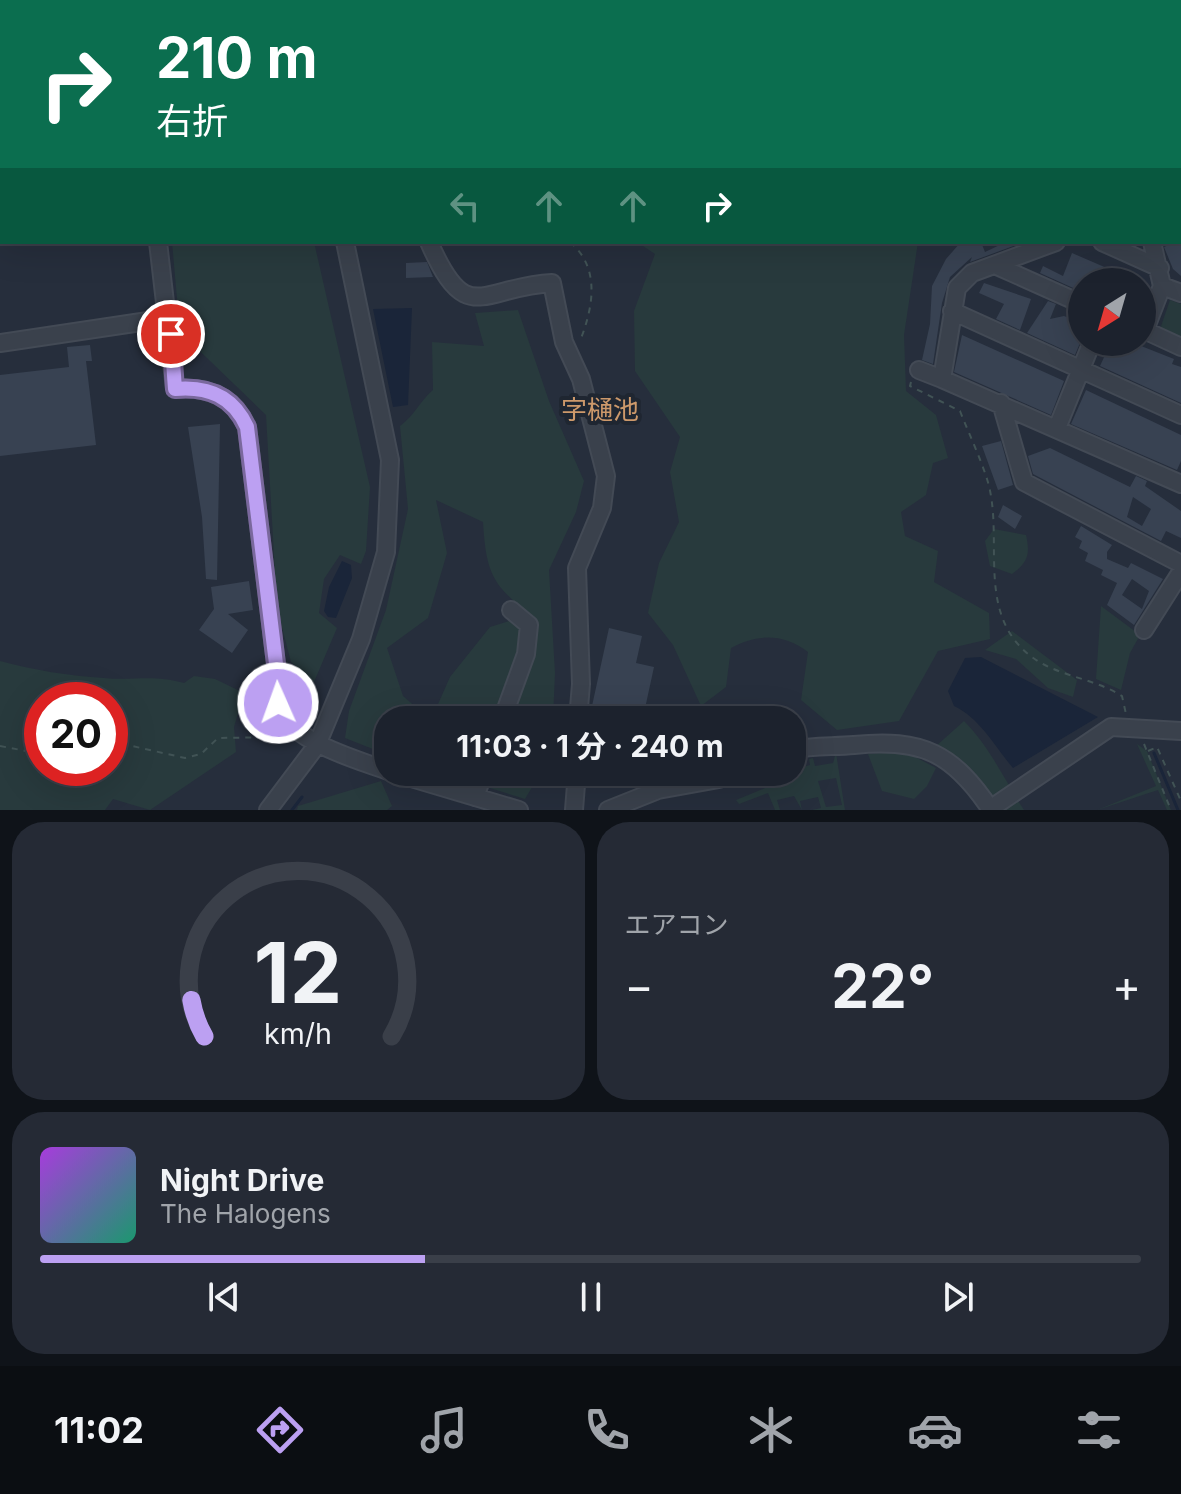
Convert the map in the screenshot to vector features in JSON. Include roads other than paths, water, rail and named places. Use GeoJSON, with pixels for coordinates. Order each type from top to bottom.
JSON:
{"type":"FeatureCollection","features":[{"type":"Feature","properties":{"kind":"street"},"geometry":{"type":"LineString","coordinates":[[158,244],[175,389],[196,387],[220,395],[241,413],[247,427],[277,672],[278,703],[283,715],[317,745],[374,765]]}},
{"type":"Feature","properties":{"kind":"street"},"geometry":{"type":"LineString","coordinates":[[268,810],[317,745],[371,608],[390,520],[390,460],[386,431],[345,244]]}},
{"type":"Feature","properties":{"kind":"street"},"geometry":{"type":"LineString","coordinates":[[430,244],[453,285],[465,296],[479,299],[508,287],[552,283],[564,342],[574,357],[606,476],[602,508],[577,568],[579,706]]}},
{"type":"Feature","properties":{"kind":"street"},"geometry":{"type":"LineString","coordinates":[[942,379],[957,288],[972,273],[1051,244]]}},
{"type":"Feature","properties":{"kind":"street"},"geometry":{"type":"LineString","coordinates":[[1106,244],[1160,268]]}},
{"type":"Feature","properties":{"kind":"street"},"geometry":{"type":"LineString","coordinates":[[1153,244],[1162,286],[1156,301]]}},
{"type":"Feature","properties":{"kind":"street"},"geometry":{"type":"LineString","coordinates":[[997,266],[1068,298]]}},
{"type":"Feature","properties":{"kind":"street"},"geometry":{"type":"LineString","coordinates":[[1162,286],[1181,293]]}},
{"type":"Feature","properties":{"kind":"street"},"geometry":{"type":"LineString","coordinates":[[952,311],[1181,415]]}},
{"type":"Feature","properties":{"kind":"street"},"geometry":{"type":"LineString","coordinates":[[0,343],[168,318]]}},
{"type":"Feature","properties":{"kind":"street"},"geometry":{"type":"LineString","coordinates":[[1156,336],[1181,347]]}},
{"type":"Feature","properties":{"kind":"street"},"geometry":{"type":"LineString","coordinates":[[1057,428],[1086,356]]}},
{"type":"Feature","properties":{"kind":"street"},"geometry":{"type":"LineString","coordinates":[[919,370],[1001,403],[1181,484]]}},
{"type":"Feature","properties":{"kind":"street"},"geometry":{"type":"LineString","coordinates":[[1001,403],[1024,482],[1181,564]]}},
{"type":"Feature","properties":{"kind":"street"},"geometry":{"type":"LineString","coordinates":[[1144,630],[1181,572]]}},
{"type":"Feature","properties":{"kind":"street"},"geometry":{"type":"LineString","coordinates":[[507,706],[526,654],[529,625],[511,610]]}},
{"type":"Feature","properties":{"kind":"street"},"geometry":{"type":"LineString","coordinates":[[806,748],[866,742],[915,744],[962,774],[990,809],[1111,727],[1181,731]]}},
{"type":"Feature","properties":{"kind":"street"},"geometry":{"type":"LineString","coordinates":[[439,786],[519,810]]}},
{"type":"Feature","properties":{"kind":"street"},"geometry":{"type":"LineString","coordinates":[[475,797],[479,786]]}},
{"type":"Feature","properties":{"kind":"street"},"geometry":{"type":"LineString","coordinates":[[574,810],[576,786]]}},
{"type":"Feature","properties":{"kind":"street"},"geometry":{"type":"LineString","coordinates":[[608,810],[658,790],[680,786]]}},
{"type":"Feature","properties":{"kind":"water"},"geometry":{"type":"Polygon","coordinates":[[[412,308],[408,405],[393,407],[373,309],[412,308]]]}},
{"type":"Feature","properties":{"kind":"water"},"geometry":{"type":"Polygon","coordinates":[[[342,561],[351,565],[352,578],[336,618],[328,617],[324,611],[329,587],[342,561]]]}},
{"type":"Feature","properties":{"kind":"water"},"geometry":{"type":"Polygon","coordinates":[[[981,657],[1098,717],[1013,768],[979,725],[954,706],[948,691],[965,658],[981,657]]]}},
{"type":"Feature","properties":{"kind":"waterway"},"geometry":{"type":"LineString","coordinates":[[1154,753],[1178,810]]}},
{"type":"Feature","properties":{"kind":"waterway"},"geometry":{"type":"LineString","coordinates":[[292,810],[302,797]]}},
{"type":"Feature","properties":{"kind":"district","name":"字樋池"},"geometry":{"type":"Point","coordinates":[600,409]}}]}
